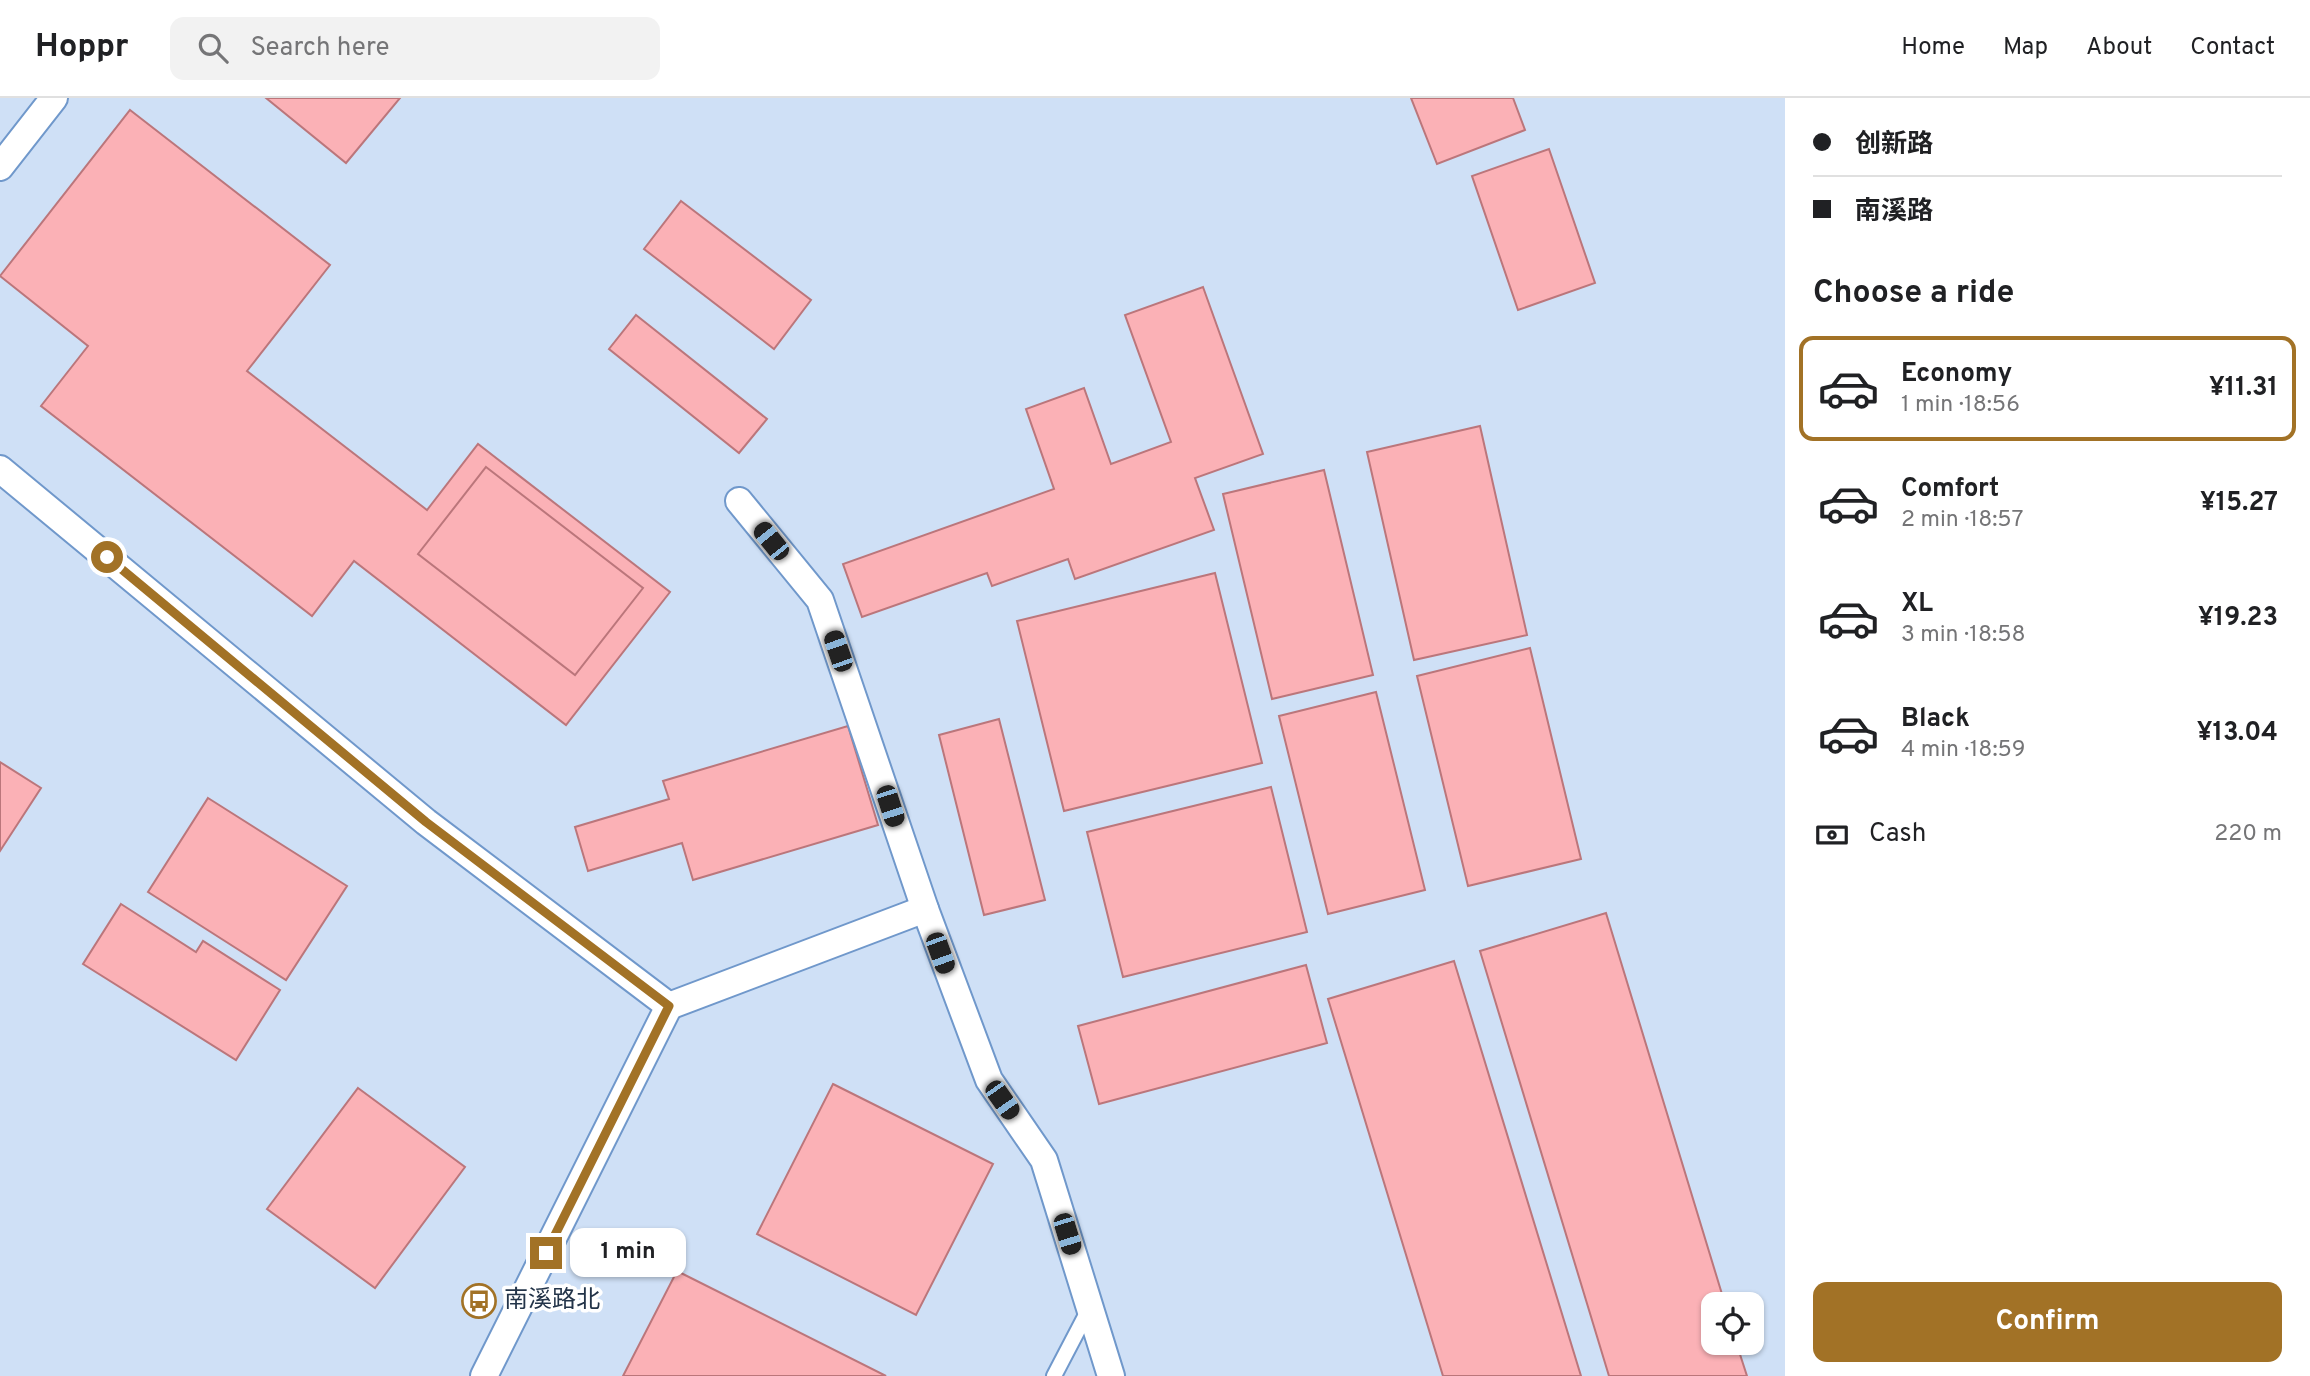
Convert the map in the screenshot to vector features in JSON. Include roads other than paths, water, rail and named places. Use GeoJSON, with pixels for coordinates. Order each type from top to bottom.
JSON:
{"type":"FeatureCollection","features":[{"type":"Feature","properties":{"kind":"street"},"geometry":{"type":"LineString","coordinates":[[0,167],[54,98]]}},
{"type":"Feature","properties":{"kind":"street"},"geometry":{"type":"LineString","coordinates":[[0,469],[426,822],[669,1006]]}},
{"type":"Feature","properties":{"kind":"street"},"geometry":{"type":"LineString","coordinates":[[739,501],[820,600],[925,909],[989,1080],[1044,1160],[1111,1376]]}},
{"type":"Feature","properties":{"kind":"street"},"geometry":{"type":"LineString","coordinates":[[484,1376],[669,1006],[925,909]]}},
{"type":"Feature","properties":{"kind":"lane"},"geometry":{"type":"LineString","coordinates":[[1054,1376],[1090,1308]]}},
{"type":"Feature","properties":{"kind":"place","name":"南溪路北"},"geometry":{"type":"Point","coordinates":[479,1301]}}]}
